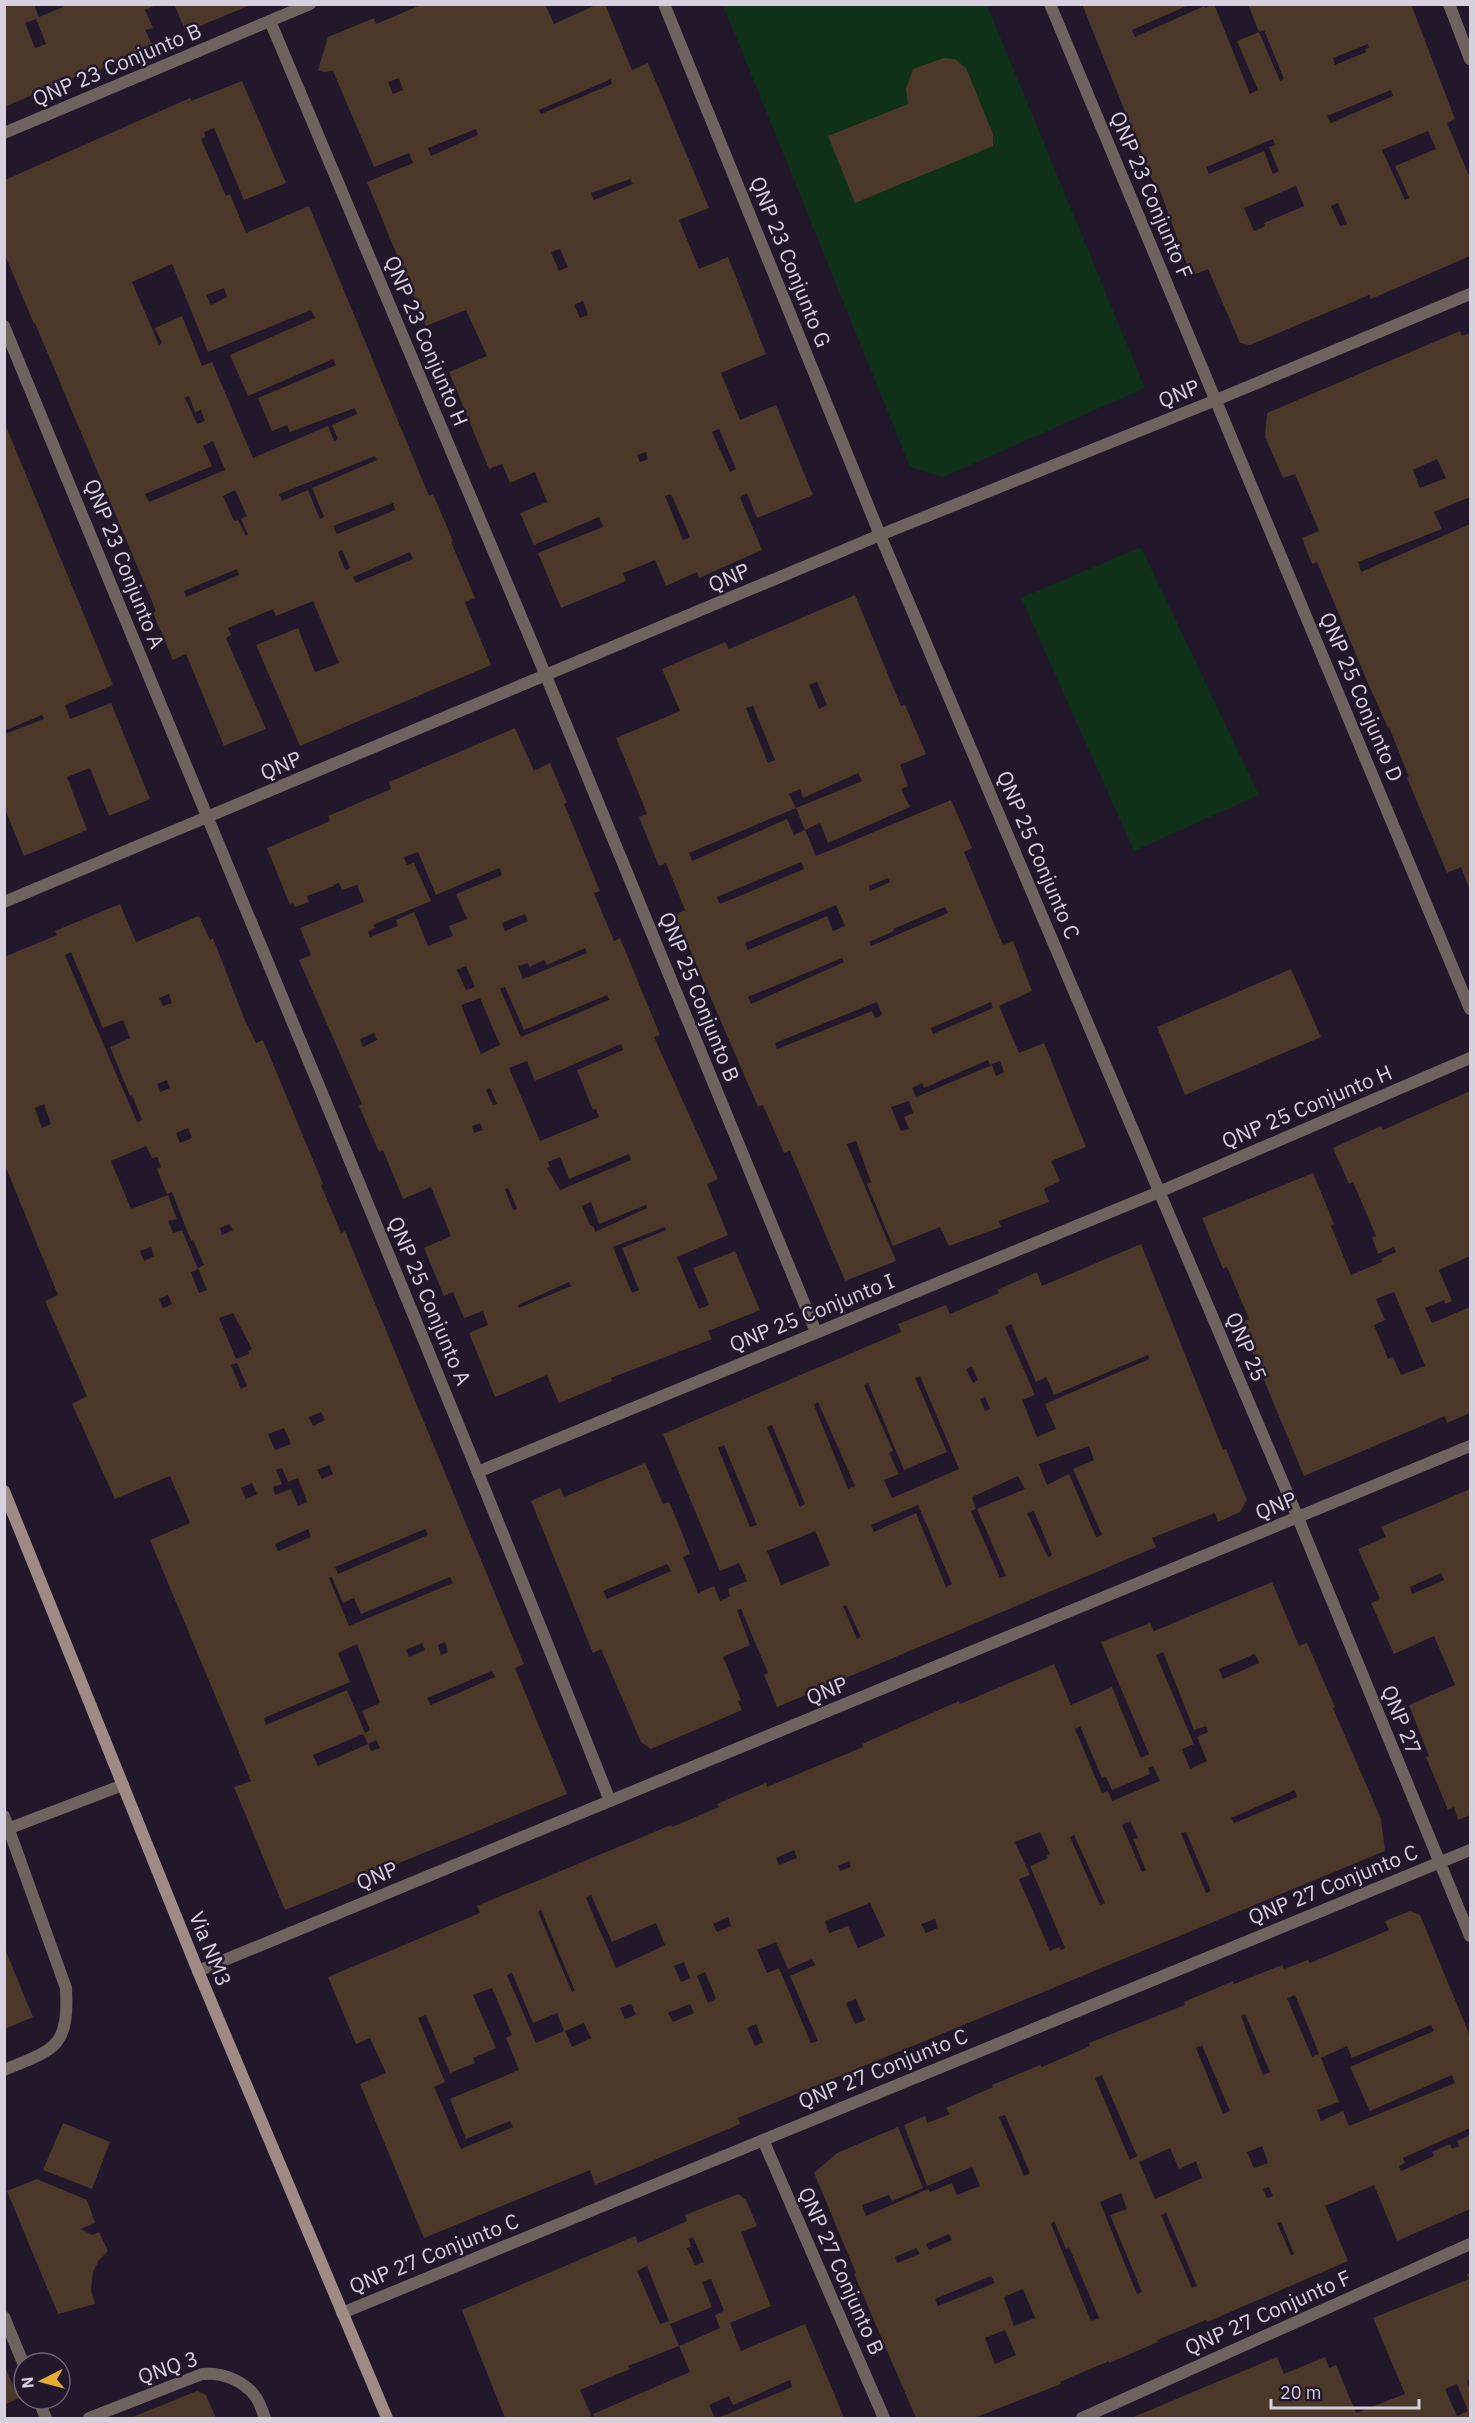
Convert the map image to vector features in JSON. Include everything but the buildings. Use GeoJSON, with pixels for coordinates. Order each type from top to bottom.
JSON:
{"type":"FeatureCollection","features":[{"type":"Feature","properties":{"kind":"main road","name":"Via NM3"},"geometry":{"type":"LineString","coordinates":[[4,1491],[198,1971],[387,2418]]}},
{"type":"Feature","properties":{"kind":"street","name":"QNP 23 Conjunto B"},"geometry":{"type":"LineString","coordinates":[[4,133],[310,4]]}},
{"type":"Feature","properties":{"kind":"street","name":"QNP 23 Conjunto G"},"geometry":{"type":"LineString","coordinates":[[664,4],[880,535]]}},
{"type":"Feature","properties":{"kind":"street","name":"QNP 23 Conjunto F"},"geometry":{"type":"LineString","coordinates":[[1050,4],[1216,400]]}},
{"type":"Feature","properties":{"kind":"street"},"geometry":{"type":"LineString","coordinates":[[1449,4],[1470,59]]}},
{"type":"Feature","properties":{"kind":"street","name":"QNP 23 Conjunto H"},"geometry":{"type":"LineString","coordinates":[[270,21],[546,676]]}},
{"type":"Feature","properties":{"kind":"street","name":"QNP"},"geometry":{"type":"LineString","coordinates":[[4,902],[880,535],[1216,400],[1470,294]]}},
{"type":"Feature","properties":{"kind":"street","name":"QNP 23 Conjunto A"},"geometry":{"type":"LineString","coordinates":[[4,326],[207,818]]}},
{"type":"Feature","properties":{"kind":"street","name":"QNP 25 Conjunto D"},"geometry":{"type":"LineString","coordinates":[[1216,400],[1470,1009]]}},
{"type":"Feature","properties":{"kind":"street","name":"QNP 25 Conjunto C"},"geometry":{"type":"LineString","coordinates":[[880,535],[1159,1191]]}},
{"type":"Feature","properties":{"kind":"street","name":"QNP 25 Conjunto B"},"geometry":{"type":"LineString","coordinates":[[546,676],[816,1332]]}},
{"type":"Feature","properties":{"kind":"street","name":"QNP 25 Conjunto A"},"geometry":{"type":"LineString","coordinates":[[207,818],[480,1471],[610,1801]]}},
{"type":"Feature","properties":{"kind":"street","name":"QNP 25 Conjunto H"},"geometry":{"type":"LineString","coordinates":[[1159,1191],[1470,1058]]}},
{"type":"Feature","properties":{"kind":"street","name":"QNP 25 Conjunto I"},"geometry":{"type":"LineString","coordinates":[[480,1471],[1159,1191]]}},
{"type":"Feature","properties":{"kind":"street","name":"QNP 25"},"geometry":{"type":"LineString","coordinates":[[1159,1191],[1298,1518]]}},
{"type":"Feature","properties":{"kind":"street","name":"QNP"},"geometry":{"type":"LineString","coordinates":[[198,1971],[1470,1446]]}},
{"type":"Feature","properties":{"kind":"street","name":"QNP 27"},"geometry":{"type":"LineString","coordinates":[[1298,1518],[1470,1936]]}},
{"type":"Feature","properties":{"kind":"street"},"geometry":{"type":"LineString","coordinates":[[10,1828],[123,1785]]}},
{"type":"Feature","properties":{"kind":"street"},"geometry":{"type":"LineString","coordinates":[[4,1816],[66,1988],[67,2014],[64,2034],[49,2051],[4,2070]]}},
{"type":"Feature","properties":{"kind":"street","name":"QNP 27 Conjunto C"},"geometry":{"type":"LineString","coordinates":[[342,2313],[1470,1850]]}},
{"type":"Feature","properties":{"kind":"street","name":"QNP 27 Conjunto B"},"geometry":{"type":"LineString","coordinates":[[763,2140],[884,2418]]}},
{"type":"Feature","properties":{"kind":"street","name":"QNP 27 Conjunto F"},"geometry":{"type":"LineString","coordinates":[[1082,2418],[1470,2244]]}},
{"type":"Feature","properties":{"kind":"street"},"geometry":{"type":"LineString","coordinates":[[4,2317],[18,2351]]}},
{"type":"Feature","properties":{"kind":"street","name":"QNQ 3"},"geometry":{"type":"LineString","coordinates":[[89,2418],[202,2374],[216,2373],[244,2386],[256,2397],[265,2418]]}},
{"type":"Feature","properties":{"kind":"green space"},"geometry":{"type":"Polygon","coordinates":[[[723,5],[987,5],[1145,388],[943,477],[910,467],[723,5]]]}},
{"type":"Feature","properties":{"kind":"green space"},"geometry":{"type":"Polygon","coordinates":[[[1141,547],[1259,795],[1134,851],[1021,598],[1141,547]]]}}]}
